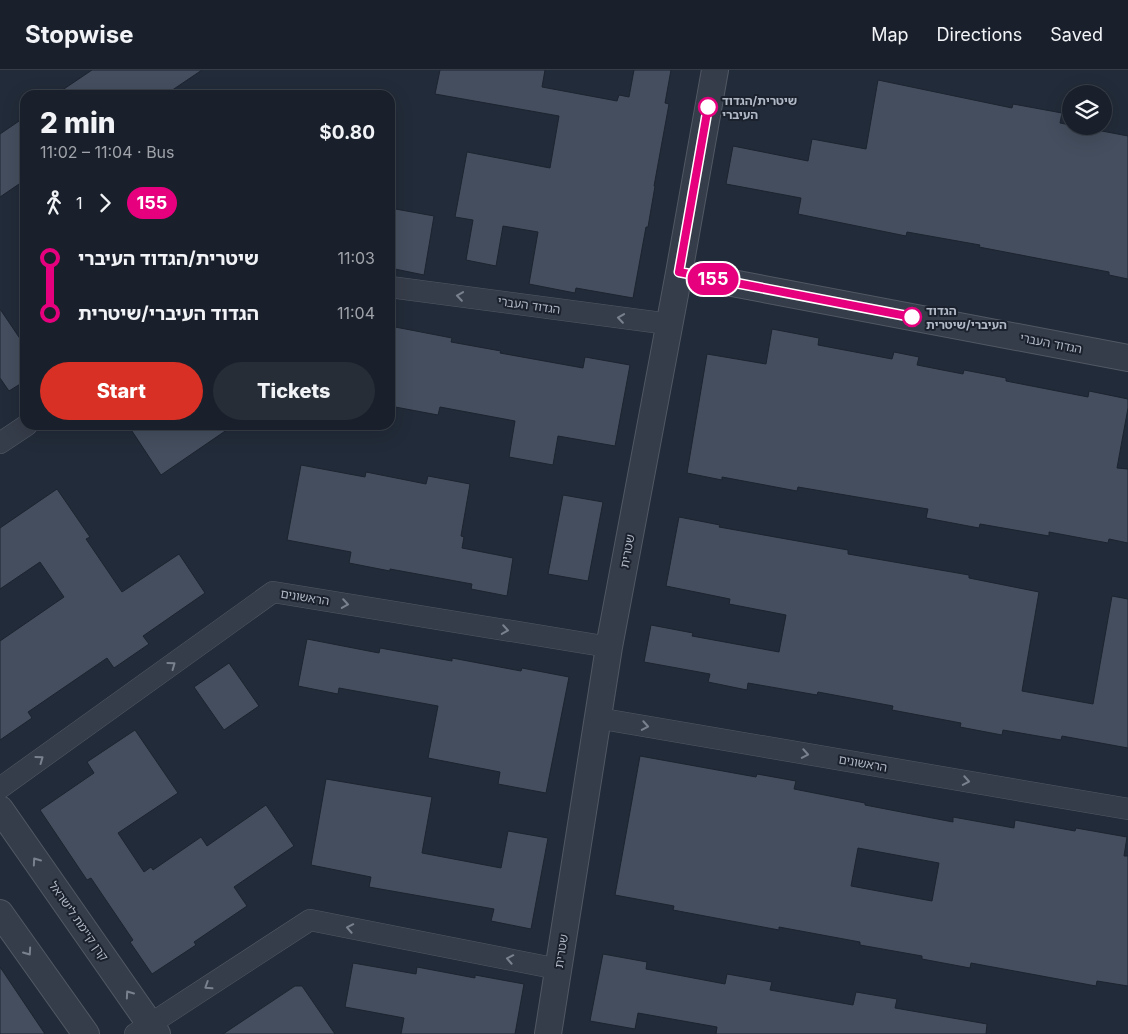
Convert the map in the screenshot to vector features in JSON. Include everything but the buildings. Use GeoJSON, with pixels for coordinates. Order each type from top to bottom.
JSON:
{"type":"FeatureCollection","features":[{"type":"Feature","properties":{"kind":"street","name":"שטרית"},"geometry":{"type":"LineString","coordinates":[[548,1034],[609,647],[679,272],[714,70]]}},
{"type":"Feature","properties":{"kind":"street","name":"הגדוד העברי"},"geometry":{"type":"LineString","coordinates":[[679,272],[1128,358]]}},
{"type":"Feature","properties":{"kind":"street","name":"הגדוד העברי"},"geometry":{"type":"LineString","coordinates":[[395,288],[669,324]]}},
{"type":"Feature","properties":{"kind":"street"},"geometry":{"type":"LineString","coordinates":[[0,443],[20,430]]}},
{"type":"Feature","properties":{"kind":"street","name":"הראשונים"},"geometry":{"type":"LineString","coordinates":[[0,788],[273,592],[609,647]]}},
{"type":"Feature","properties":{"kind":"street","name":"הראשונים"},"geometry":{"type":"LineString","coordinates":[[597,718],[1128,809]]}},
{"type":"Feature","properties":{"kind":"street","name":"קרן קיימת לישראל"},"geometry":{"type":"LineString","coordinates":[[0,809],[148,1031]]}},
{"type":"Feature","properties":{"kind":"street"},"geometry":{"type":"LineString","coordinates":[[0,913],[86,1034]]}},
{"type":"Feature","properties":{"kind":"street"},"geometry":{"type":"LineString","coordinates":[[148,1031],[310,920],[558,969]]}},
{"type":"Feature","properties":{"kind":"bus line","name":"155"},"geometry":{"type":"LineString","coordinates":[[708,107],[679,272],[912,317]]}},
{"type":"Feature","properties":{"kind":"place","name":"שיטרית/הגדוד העיברי"},"geometry":{"type":"Point","coordinates":[708,107]}},
{"type":"Feature","properties":{"kind":"place","name":"הגדוד העיברי/שיטרית"},"geometry":{"type":"Point","coordinates":[912,317]}}]}
